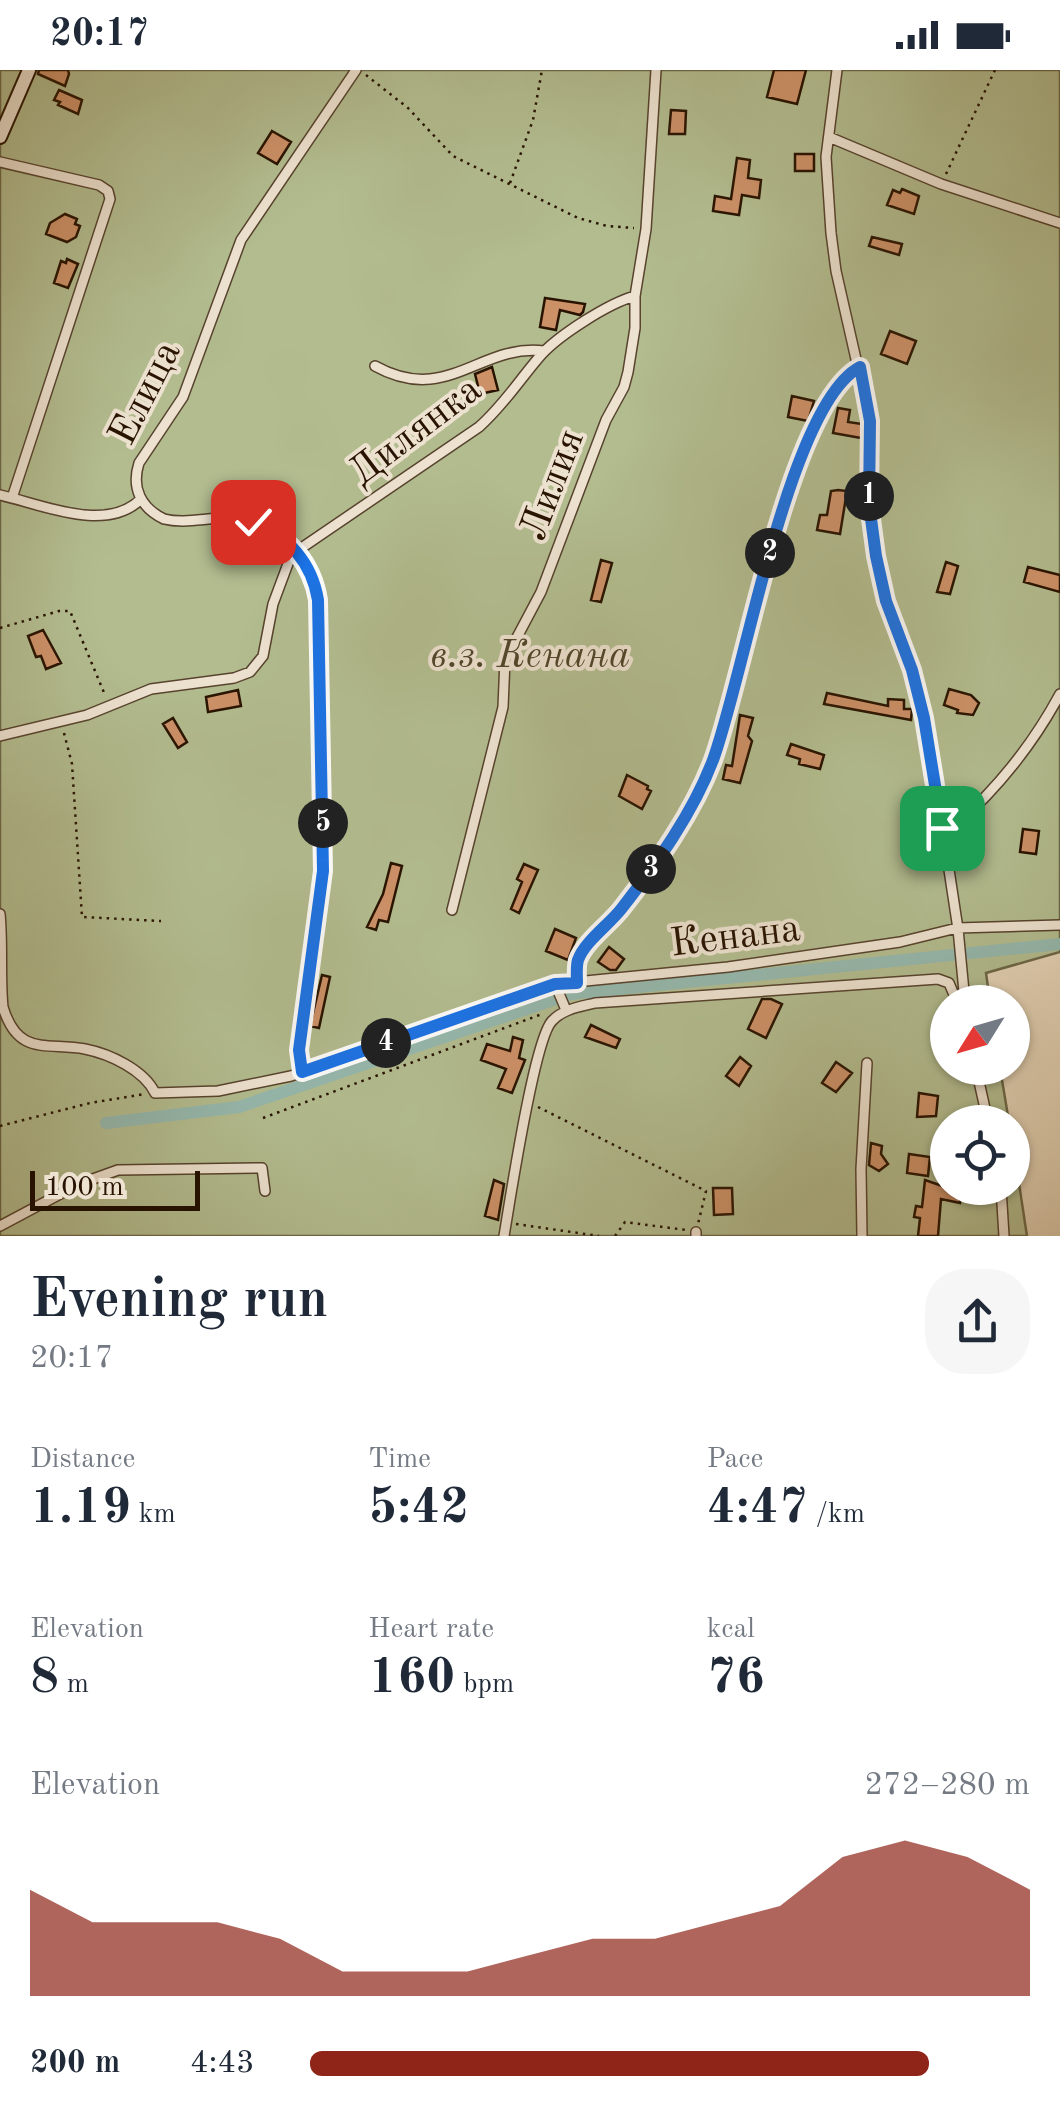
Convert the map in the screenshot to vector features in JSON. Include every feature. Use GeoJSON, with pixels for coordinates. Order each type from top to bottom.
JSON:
{"type":"FeatureCollection","features":[{"type":"Feature","properties":{"kind":"main road"},"geometry":{"type":"LineString","coordinates":[[0,136],[28,70]]}},
{"type":"Feature","properties":{"kind":"street","name":"Елица"},"geometry":{"type":"LineString","coordinates":[[296,551],[280,536],[253,522],[225,518],[171,521],[152,513],[140,499],[136,469],[183,396],[241,240],[358,70]]}},
{"type":"Feature","properties":{"kind":"street","name":"Лилия"},"geometry":{"type":"LineString","coordinates":[[452,910],[503,707],[505,660],[541,592],[606,420],[624,388],[646,228],[656,70]]}},
{"type":"Feature","properties":{"kind":"street"},"geometry":{"type":"LineString","coordinates":[[837,70],[826,177],[830,233],[870,421],[869,504],[876,556],[886,601],[912,670],[924,718],[964,985]]}},
{"type":"Feature","properties":{"kind":"street"},"geometry":{"type":"LineString","coordinates":[[829,137],[941,184],[1060,223]]}},
{"type":"Feature","properties":{"kind":"street"},"geometry":{"type":"LineString","coordinates":[[0,162],[99,185],[108,191],[110,199],[12,498]]}},
{"type":"Feature","properties":{"kind":"street","name":"Дилянка"},"geometry":{"type":"LineString","coordinates":[[296,551],[479,427],[500,408],[544,351],[617,303],[635,296]]}},
{"type":"Feature","properties":{"kind":"street"},"geometry":{"type":"LineString","coordinates":[[376,366],[404,378],[435,380],[516,353],[544,351]]}},
{"type":"Feature","properties":{"kind":"street"},"geometry":{"type":"LineString","coordinates":[[577,983],[578,961],[583,952],[622,908],[704,785],[735,694],[774,535],[801,462],[828,400],[848,374],[860,367]]}},
{"type":"Feature","properties":{"kind":"street"},"geometry":{"type":"LineString","coordinates":[[0,496],[92,515],[120,511],[140,499]]}},
{"type":"Feature","properties":{"kind":"street"},"geometry":{"type":"LineString","coordinates":[[0,736],[62,722],[151,689],[234,678],[250,672],[263,656],[274,604],[288,562],[296,551],[310,572],[318,600],[324,861],[299,1050],[302,1072]]}},
{"type":"Feature","properties":{"kind":"street"},"geometry":{"type":"LineString","coordinates":[[942,828],[954,826],[1016,763],[1060,694]]}},
{"type":"Feature","properties":{"kind":"street"},"geometry":{"type":"LineString","coordinates":[[0,914],[2,1001],[18,1034],[38,1046],[84,1048],[102,1054],[142,1076],[156,1093]]}},
{"type":"Feature","properties":{"kind":"street","name":"Кенана"},"geometry":{"type":"LineString","coordinates":[[156,1093],[240,1088],[302,1072],[555,984],[728,967],[929,937],[958,929],[1060,925]]}},
{"type":"Feature","properties":{"kind":"street","name":"Кенана"},"geometry":{"type":"LineString","coordinates":[[549,1024],[566,1010],[594,1003],[938,978],[949,985]]}},
{"type":"Feature","properties":{"kind":"street"},"geometry":{"type":"LineString","coordinates":[[555,984],[566,1010]]}},
{"type":"Feature","properties":{"kind":"street"},"geometry":{"type":"LineString","coordinates":[[504,1236],[528,1102],[549,1024]]}},
{"type":"Feature","properties":{"kind":"street"},"geometry":{"type":"LineString","coordinates":[[862,1236],[860,1169],[868,1063]]}},
{"type":"Feature","properties":{"kind":"street"},"geometry":{"type":"LineString","coordinates":[[0,1226],[79,1184],[118,1170],[262,1168],[265,1191]]}},
{"type":"Feature","properties":{"kind":"street"},"geometry":{"type":"LineString","coordinates":[[1003,1205],[1004,1236]]}},
{"type":"Feature","properties":{"kind":"path"},"geometry":{"type":"LineString","coordinates":[[358,70],[408,108],[452,156],[594,224],[646,228]]}},
{"type":"Feature","properties":{"kind":"path"},"geometry":{"type":"LineString","coordinates":[[509,185],[534,120],[542,70]]}},
{"type":"Feature","properties":{"kind":"path"},"geometry":{"type":"LineString","coordinates":[[941,184],[995,70]]}},
{"type":"Feature","properties":{"kind":"path"},"geometry":{"type":"LineString","coordinates":[[0,628],[60,611],[70,612],[109,707]]}},
{"type":"Feature","properties":{"kind":"path"},"geometry":{"type":"LineString","coordinates":[[62,722],[72,764],[82,917],[161,921]]}},
{"type":"Feature","properties":{"kind":"path"},"geometry":{"type":"LineString","coordinates":[[263,1118],[540,1012],[549,1024]]}},
{"type":"Feature","properties":{"kind":"path"},"geometry":{"type":"LineString","coordinates":[[0,1126],[108,1099],[156,1093]]}},
{"type":"Feature","properties":{"kind":"path"},"geometry":{"type":"LineString","coordinates":[[528,1102],[706,1191],[696,1234],[625,1222],[616,1236]]}},
{"type":"Feature","properties":{"kind":"path"},"geometry":{"type":"LineString","coordinates":[[506,1222],[599,1236]]}},
{"type":"Feature","properties":{"kind":"green space","name":"в.з. Кенана"},"geometry":{"type":"Polygon","coordinates":[[[0,70],[1060,70],[1060,952],[986,973],[988,985],[930,985],[930,1085],[1003,1085],[1006,1105],[930,1105],[930,1205],[1022,1205],[1027,1236],[0,1236],[0,70]]]}},
{"type":"Feature","properties":{"kind":"building"},"geometry":{"type":"Polygon","coordinates":[[[39,70],[68,70],[65,86],[38,74],[39,70]]]}},
{"type":"Feature","properties":{"kind":"building"},"geometry":{"type":"Polygon","coordinates":[[[774,70],[806,70],[797,104],[767,97],[774,70]]]}},
{"type":"Feature","properties":{"kind":"building"},"geometry":{"type":"Polygon","coordinates":[[[59,90],[82,100],[78,114],[54,100],[59,90]]]}},
{"type":"Feature","properties":{"kind":"building"},"geometry":{"type":"Polygon","coordinates":[[[671,110],[686,111],[685,134],[669,134],[671,110]]]}},
{"type":"Feature","properties":{"kind":"building"},"geometry":{"type":"Polygon","coordinates":[[[272,131],[291,142],[277,164],[258,153],[272,131]]]}},
{"type":"Feature","properties":{"kind":"building"},"geometry":{"type":"Polygon","coordinates":[[[795,154],[814,154],[814,171],[795,171],[795,154]]]}},
{"type":"Feature","properties":{"kind":"building"},"geometry":{"type":"Polygon","coordinates":[[[737,158],[750,160],[748,178],[761,180],[759,198],[742,195],[739,215],[713,211],[715,196],[731,199],[737,158]]]}},
{"type":"Feature","properties":{"kind":"building"},"geometry":{"type":"Polygon","coordinates":[[[902,189],[919,196],[914,214],[887,205],[893,190],[900,193],[902,189]]]}},
{"type":"Feature","properties":{"kind":"building"},"geometry":{"type":"Polygon","coordinates":[[[65,214],[77,219],[75,224],[80,226],[76,237],[67,242],[46,234],[50,223],[65,214]]]}},
{"type":"Feature","properties":{"kind":"building"},"geometry":{"type":"Polygon","coordinates":[[[872,237],[902,244],[899,255],[869,246],[872,237]]]}},
{"type":"Feature","properties":{"kind":"building"},"geometry":{"type":"Polygon","coordinates":[[[67,259],[78,264],[68,288],[54,283],[61,261],[66,263],[67,259]]]}},
{"type":"Feature","properties":{"kind":"building"},"geometry":{"type":"Polygon","coordinates":[[[545,298],[585,304],[583,312],[580,315],[560,310],[556,330],[540,327],[545,298]]]}},
{"type":"Feature","properties":{"kind":"building"},"geometry":{"type":"Polygon","coordinates":[[[890,331],[916,341],[907,364],[881,354],[890,331]]]}},
{"type":"Feature","properties":{"kind":"building"},"geometry":{"type":"Polygon","coordinates":[[[492,367],[498,390],[480,394],[475,374],[492,367]]]}},
{"type":"Feature","properties":{"kind":"building"},"geometry":{"type":"Polygon","coordinates":[[[792,396],[814,401],[808,421],[788,417],[792,396]]]}},
{"type":"Feature","properties":{"kind":"building"},"geometry":{"type":"Polygon","coordinates":[[[838,408],[850,410],[848,422],[862,424],[861,438],[833,433],[838,408]]]}},
{"type":"Feature","properties":{"kind":"building"},"geometry":{"type":"Polygon","coordinates":[[[831,491],[847,491],[840,534],[817,530],[820,515],[827,515],[831,491]]]}},
{"type":"Feature","properties":{"kind":"building"},"geometry":{"type":"Polygon","coordinates":[[[601,560],[612,563],[601,602],[591,600],[601,560]]]}},
{"type":"Feature","properties":{"kind":"building"},"geometry":{"type":"Polygon","coordinates":[[[946,562],[958,566],[950,594],[937,592],[946,562]]]}},
{"type":"Feature","properties":{"kind":"building"},"geometry":{"type":"Polygon","coordinates":[[[1028,567],[1060,575],[1060,592],[1024,582],[1028,567]]]}},
{"type":"Feature","properties":{"kind":"building"},"geometry":{"type":"Polygon","coordinates":[[[43,630],[61,663],[46,669],[41,656],[36,657],[28,636],[43,630]]]}},
{"type":"Feature","properties":{"kind":"building"},"geometry":{"type":"Polygon","coordinates":[[[949,689],[971,695],[979,703],[973,715],[957,713],[958,710],[944,705],[949,689]]]}},
{"type":"Feature","properties":{"kind":"building"},"geometry":{"type":"Polygon","coordinates":[[[238,690],[241,706],[208,712],[206,697],[238,690]]]}},
{"type":"Feature","properties":{"kind":"building"},"geometry":{"type":"Polygon","coordinates":[[[827,693],[888,706],[888,699],[904,700],[904,709],[912,709],[911,720],[824,704],[827,693]]]}},
{"type":"Feature","properties":{"kind":"building"},"geometry":{"type":"Polygon","coordinates":[[[740,715],[753,718],[748,736],[752,741],[740,783],[723,779],[726,765],[732,766],[740,715]]]}},
{"type":"Feature","properties":{"kind":"building"},"geometry":{"type":"Polygon","coordinates":[[[173,718],[187,742],[178,748],[163,724],[173,718]]]}},
{"type":"Feature","properties":{"kind":"building"},"geometry":{"type":"Polygon","coordinates":[[[791,744],[824,755],[820,769],[799,764],[800,759],[787,755],[791,744]]]}},
{"type":"Feature","properties":{"kind":"building"},"geometry":{"type":"Polygon","coordinates":[[[627,775],[651,791],[642,809],[619,796],[627,775]]]}},
{"type":"Feature","properties":{"kind":"building"},"geometry":{"type":"Polygon","coordinates":[[[1023,829],[1039,831],[1036,854],[1020,852],[1023,829]]]}},
{"type":"Feature","properties":{"kind":"building"},"geometry":{"type":"Polygon","coordinates":[[[391,863],[402,866],[388,922],[379,920],[376,930],[367,927],[383,894],[391,863]]]}},
{"type":"Feature","properties":{"kind":"building"},"geometry":{"type":"Polygon","coordinates":[[[524,864],[538,870],[519,913],[511,909],[522,882],[517,879],[524,864]]]}},
{"type":"Feature","properties":{"kind":"building"},"geometry":{"type":"Polygon","coordinates":[[[555,929],[576,938],[568,960],[546,951],[555,929]]]}},
{"type":"Feature","properties":{"kind":"building"},"geometry":{"type":"Polygon","coordinates":[[[609,947],[624,959],[616,970],[598,962],[609,947]]]}},
{"type":"Feature","properties":{"kind":"building"},"geometry":{"type":"Polygon","coordinates":[[[322,975],[330,977],[319,1028],[310,1026],[322,975]]]}},
{"type":"Feature","properties":{"kind":"building"},"geometry":{"type":"Polygon","coordinates":[[[762,999],[782,1004],[766,1038],[748,1029],[762,999]]]}},
{"type":"Feature","properties":{"kind":"building"},"geometry":{"type":"Polygon","coordinates":[[[591,1025],[620,1039],[616,1048],[585,1037],[591,1025]]]}},
{"type":"Feature","properties":{"kind":"building"},"geometry":{"type":"Polygon","coordinates":[[[513,1037],[523,1040],[519,1058],[525,1060],[512,1093],[498,1088],[506,1069],[481,1060],[487,1044],[510,1051],[513,1037]]]}},
{"type":"Feature","properties":{"kind":"building"},"geometry":{"type":"Polygon","coordinates":[[[740,1057],[751,1066],[739,1086],[726,1076],[740,1057]]]}},
{"type":"Feature","properties":{"kind":"building"},"geometry":{"type":"Polygon","coordinates":[[[836,1062],[852,1073],[836,1092],[822,1083],[836,1062]]]}},
{"type":"Feature","properties":{"kind":"building"},"geometry":{"type":"Polygon","coordinates":[[[919,1093],[938,1096],[937,1105],[930,1105],[930,1116],[917,1117],[919,1093]]]}},
{"type":"Feature","properties":{"kind":"building"},"geometry":{"type":"Polygon","coordinates":[[[871,1143],[882,1146],[881,1154],[888,1164],[879,1171],[869,1165],[871,1143]]]}},
{"type":"Feature","properties":{"kind":"building"},"geometry":{"type":"Polygon","coordinates":[[[909,1154],[930,1157],[928,1176],[907,1173],[909,1154]]]}},
{"type":"Feature","properties":{"kind":"building"},"geometry":{"type":"Polygon","coordinates":[[[494,1180],[504,1184],[498,1220],[485,1216],[494,1180]]]}},
{"type":"Feature","properties":{"kind":"building"},"geometry":{"type":"Polygon","coordinates":[[[925,1180],[930,1182],[930,1205],[941,1205],[938,1236],[918,1236],[920,1218],[914,1217],[916,1206],[922,1207],[925,1180]]]}},
{"type":"Feature","properties":{"kind":"building"},"geometry":{"type":"Polygon","coordinates":[[[713,1188],[732,1188],[733,1214],[714,1215],[713,1188]]]}},
{"type":"Feature","properties":{"kind":"waterway"},"geometry":{"type":"LineString","coordinates":[[106,1123],[239,1107],[571,994],[1060,944]]}},
{"type":"Feature","properties":{"kind":"route"},"geometry":{"type":"LineString","coordinates":[[253,522],[280,536],[296,551],[310,572],[318,600],[323,871],[298,1059],[302,1072],[555,984],[577,983],[578,961],[583,952],[622,908],[704,785],[735,694],[774,535],[820,411],[837,386],[860,367],[870,421],[869,504],[876,556],[886,601],[912,670],[924,718],[942,828]]}}]}
